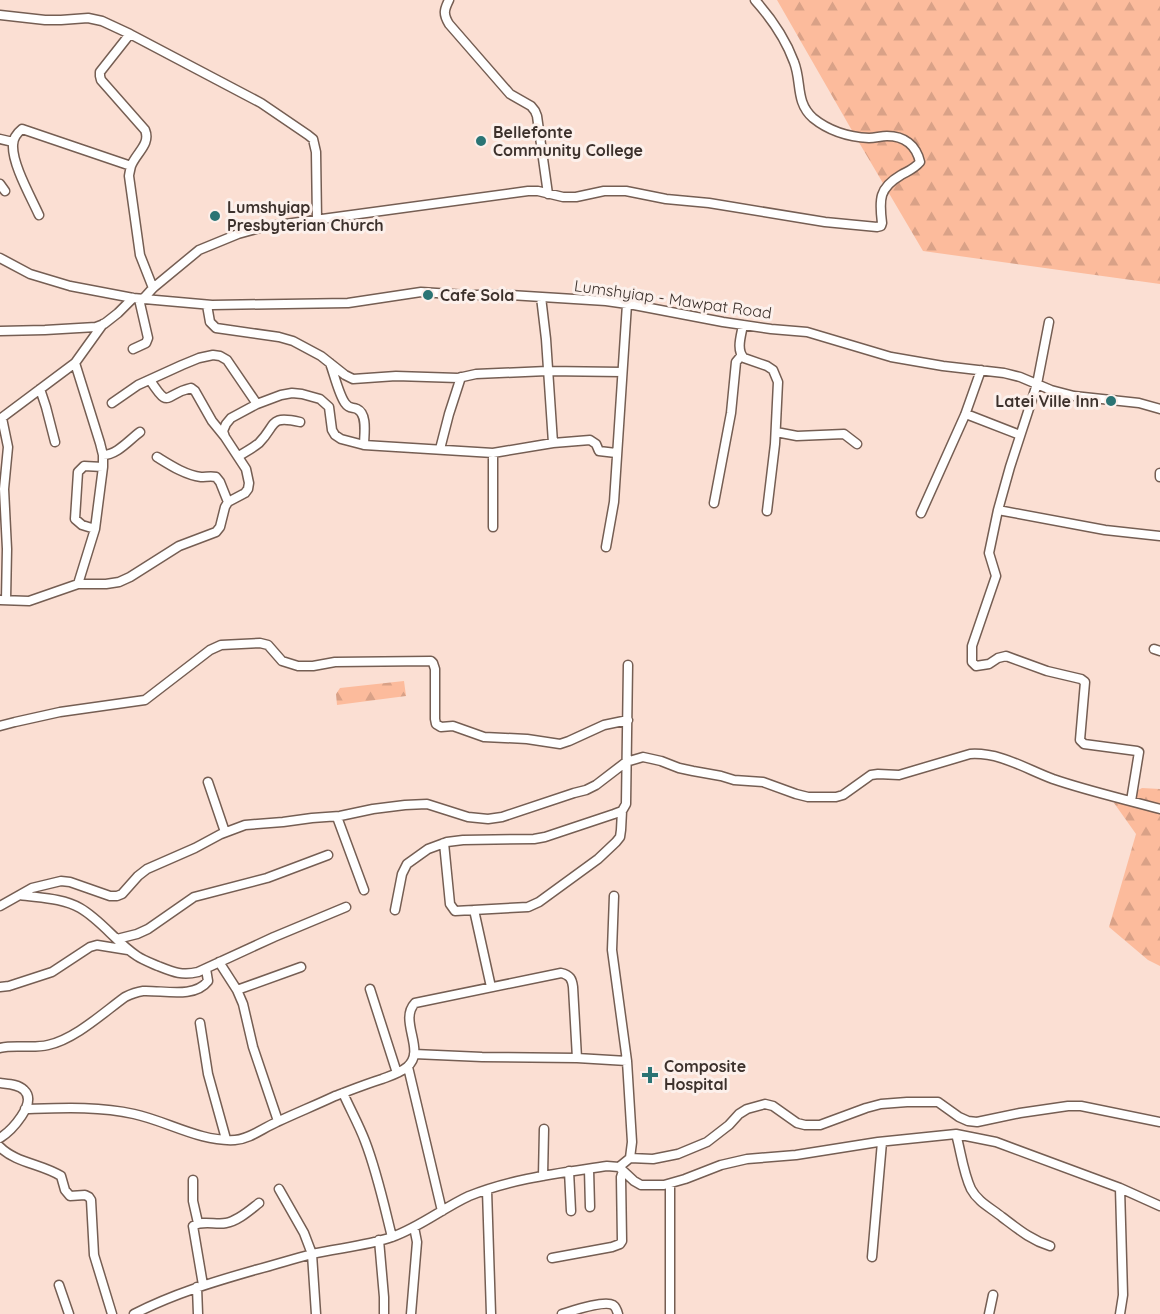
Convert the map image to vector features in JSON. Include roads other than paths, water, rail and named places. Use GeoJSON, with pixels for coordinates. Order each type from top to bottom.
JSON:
{"type":"FeatureCollection","features":[{"type":"Feature","properties":{"kind":"street"},"geometry":{"type":"LineString","coordinates":[[449,0],[444,12],[449,24],[510,94],[531,106],[535,111],[548,194]]}},
{"type":"Feature","properties":{"kind":"street"},"geometry":{"type":"LineString","coordinates":[[0,331],[84,328],[104,324],[194,254],[212,244],[263,227],[528,191],[576,197],[604,191],[626,191],[825,222],[881,226],[880,202],[884,189],[914,169],[920,162],[918,151],[898,138],[889,136],[870,138],[843,134],[830,129],[812,117],[800,98],[796,68],[790,53],[769,17],[755,0]]}},
{"type":"Feature","properties":{"kind":"street"},"geometry":{"type":"LineString","coordinates":[[0,15],[45,20],[95,18],[261,103],[313,139],[316,152],[317,220]]}},
{"type":"Feature","properties":{"kind":"street"},"geometry":{"type":"LineString","coordinates":[[130,34],[100,72],[100,76],[145,130],[147,136],[131,166],[129,176],[140,255],[153,288]]}},
{"type":"Feature","properties":{"kind":"street"},"geometry":{"type":"LineString","coordinates":[[39,215],[14,156],[13,142],[22,129],[131,166]]}},
{"type":"Feature","properties":{"kind":"street"},"geometry":{"type":"LineString","coordinates":[[0,139],[13,142]]}},
{"type":"Feature","properties":{"kind":"street","name":"Lumshyiap - Mawpat Road"},"geometry":{"type":"LineString","coordinates":[[0,258],[49,281],[138,299],[207,305],[348,303],[421,292],[586,299],[627,304],[743,325],[807,332],[891,357],[942,366],[1012,374],[1051,390],[1074,396],[1139,403],[1160,409]]}},
{"type":"Feature","properties":{"kind":"street"},"geometry":{"type":"LineString","coordinates":[[541,297],[553,443]]}},
{"type":"Feature","properties":{"kind":"street"},"geometry":{"type":"LineString","coordinates":[[133,350],[146,343],[148,338],[138,299]]}},
{"type":"Feature","properties":{"kind":"street"},"geometry":{"type":"LineString","coordinates":[[606,547],[614,502],[627,304]]}},
{"type":"Feature","properties":{"kind":"street"},"geometry":{"type":"LineString","coordinates":[[207,305],[210,322],[216,328],[293,341],[321,356],[353,379],[396,376],[445,378],[548,370],[622,372]]}},
{"type":"Feature","properties":{"kind":"street"},"geometry":{"type":"LineString","coordinates":[[1049,322],[1037,384],[998,510],[990,553],[996,576],[972,646],[972,662],[976,666],[984,666],[1006,656],[1085,682],[1080,740],[1084,744],[1139,752],[1131,801]]}},
{"type":"Feature","properties":{"kind":"street"},"geometry":{"type":"LineString","coordinates":[[104,324],[75,363],[1,418],[8,447],[4,489],[7,549],[3,600],[29,601],[78,584],[119,582],[179,546],[216,532],[220,527],[228,502],[244,493],[249,483],[246,469],[212,421],[195,391],[187,388],[165,399],[160,396],[150,380]]}},
{"type":"Feature","properties":{"kind":"street"},"geometry":{"type":"LineString","coordinates":[[743,325],[739,348],[741,356],[773,370],[778,382],[776,432],[767,512]]}},
{"type":"Feature","properties":{"kind":"street"},"geometry":{"type":"LineString","coordinates":[[112,403],[133,388],[182,365],[199,358],[220,356],[231,365],[257,404]]}},
{"type":"Feature","properties":{"kind":"street"},"geometry":{"type":"LineString","coordinates":[[714,503],[731,413],[736,362],[741,356]]}},
{"type":"Feature","properties":{"kind":"street"},"geometry":{"type":"LineString","coordinates":[[75,363],[103,455],[95,529],[78,584]]}},
{"type":"Feature","properties":{"kind":"street"},"geometry":{"type":"LineString","coordinates":[[330,363],[344,402],[350,408],[358,410],[364,417],[364,445]]}},
{"type":"Feature","properties":{"kind":"street"},"geometry":{"type":"LineString","coordinates":[[921,513],[966,414],[981,370]]}},
{"type":"Feature","properties":{"kind":"street"},"geometry":{"type":"LineString","coordinates":[[440,449],[461,377]]}},
{"type":"Feature","properties":{"kind":"street"},"geometry":{"type":"LineString","coordinates":[[40,389],[55,442]]}},
{"type":"Feature","properties":{"kind":"street"},"geometry":{"type":"LineString","coordinates":[[225,437],[226,424],[231,418],[257,404],[292,393],[320,399],[329,407],[332,430],[335,435],[341,439],[364,445],[493,453],[553,443],[590,440],[596,444],[599,451],[616,453]]}},
{"type":"Feature","properties":{"kind":"street"},"geometry":{"type":"LineString","coordinates":[[966,414],[1020,435]]}},
{"type":"Feature","properties":{"kind":"street"},"geometry":{"type":"LineString","coordinates":[[238,456],[258,443],[276,421],[288,419],[300,422]]}},
{"type":"Feature","properties":{"kind":"street"},"geometry":{"type":"LineString","coordinates":[[103,455],[115,452],[140,432]]}},
{"type":"Feature","properties":{"kind":"street"},"geometry":{"type":"LineString","coordinates":[[776,432],[797,436],[844,434],[857,444]]}},
{"type":"Feature","properties":{"kind":"street"},"geometry":{"type":"LineString","coordinates":[[493,453],[493,527]]}},
{"type":"Feature","properties":{"kind":"street"},"geometry":{"type":"LineString","coordinates":[[157,457],[193,475],[216,477],[228,502]]}},
{"type":"Feature","properties":{"kind":"street"},"geometry":{"type":"LineString","coordinates":[[95,529],[82,525],[75,519],[78,472],[84,466],[103,467]]}},
{"type":"Feature","properties":{"kind":"street"},"geometry":{"type":"LineString","coordinates":[[998,510],[1105,530],[1160,536]]}},
{"type":"Feature","properties":{"kind":"street"},"geometry":{"type":"LineString","coordinates":[[0,726],[60,712],[145,700],[210,650],[221,645],[260,643],[268,645],[282,661],[298,666],[335,662],[431,661],[435,669],[436,724],[441,727],[453,726],[484,737],[527,739],[560,744],[604,725],[628,720]]}},
{"type":"Feature","properties":{"kind":"street"},"geometry":{"type":"LineString","coordinates":[[444,843],[450,904],[455,911],[528,907],[539,902],[598,860],[620,837],[622,811],[626,804],[628,665]]}},
{"type":"Feature","properties":{"kind":"street"},"geometry":{"type":"LineString","coordinates":[[0,906],[32,888],[61,880],[110,896],[117,896],[122,894],[147,869],[225,832],[245,825],[336,817],[373,809],[426,804],[479,819],[502,817],[586,790],[626,762],[643,757],[734,780],[763,782],[808,797],[836,797],[843,795],[871,775],[899,775],[970,754],[981,753],[1096,792],[1160,809]]}},
{"type":"Feature","properties":{"kind":"street"},"geometry":{"type":"LineString","coordinates":[[208,782],[225,832]]}},
{"type":"Feature","properties":{"kind":"street"},"geometry":{"type":"LineString","coordinates":[[395,910],[402,874],[407,864],[428,849],[444,843],[463,840],[545,837],[622,811]]}},
{"type":"Feature","properties":{"kind":"street"},"geometry":{"type":"LineString","coordinates":[[336,817],[364,890]]}},
{"type":"Feature","properties":{"kind":"street"},"geometry":{"type":"LineString","coordinates":[[117,939],[148,930],[194,897],[267,878],[328,855]]}},
{"type":"Feature","properties":{"kind":"street"},"geometry":{"type":"LineString","coordinates":[[20,895],[65,901],[79,907],[139,958],[186,975],[206,969],[346,907]]}},
{"type":"Feature","properties":{"kind":"street"},"geometry":{"type":"LineString","coordinates":[[552,1258],[612,1247],[622,1241],[621,1169],[630,1158],[632,1142],[627,1061],[612,950],[614,896]]}},
{"type":"Feature","properties":{"kind":"street"},"geometry":{"type":"LineString","coordinates":[[474,910],[491,987]]}},
{"type":"Feature","properties":{"kind":"street"},"geometry":{"type":"LineString","coordinates":[[0,987],[52,972],[90,947],[97,945],[128,950]]}},
{"type":"Feature","properties":{"kind":"street"},"geometry":{"type":"LineString","coordinates":[[219,962],[243,1004],[256,1057],[278,1121]]}},
{"type":"Feature","properties":{"kind":"street"},"geometry":{"type":"LineString","coordinates":[[237,990],[301,967]]}},
{"type":"Feature","properties":{"kind":"street"},"geometry":{"type":"LineString","coordinates":[[0,1048],[36,1047],[60,1041],[133,993],[184,991],[203,987],[208,981],[206,969]]}},
{"type":"Feature","properties":{"kind":"street"},"geometry":{"type":"LineString","coordinates":[[25,1109],[112,1110],[154,1119],[210,1138],[234,1140],[247,1137],[278,1121],[408,1067],[414,1053],[409,1015],[415,1004],[561,973],[567,974],[572,979],[577,1058]]}},
{"type":"Feature","properties":{"kind":"street"},"geometry":{"type":"LineString","coordinates":[[370,989],[397,1073]]}},
{"type":"Feature","properties":{"kind":"street"},"geometry":{"type":"LineString","coordinates":[[200,1023],[208,1074],[226,1139]]}},
{"type":"Feature","properties":{"kind":"street"},"geometry":{"type":"LineString","coordinates":[[414,1053],[482,1058],[577,1058],[627,1061]]}},
{"type":"Feature","properties":{"kind":"street"},"geometry":{"type":"LineString","coordinates":[[408,1067],[442,1211]]}},
{"type":"Feature","properties":{"kind":"street"},"geometry":{"type":"LineString","coordinates":[[0,1083],[18,1086],[28,1096],[19,1121],[0,1138]]}},
{"type":"Feature","properties":{"kind":"street"},"geometry":{"type":"LineString","coordinates":[[343,1093],[374,1167],[392,1237]]}},
{"type":"Feature","properties":{"kind":"street"},"geometry":{"type":"LineString","coordinates":[[630,1158],[653,1160],[678,1154],[707,1142],[747,1109],[765,1104],[773,1106],[797,1123],[813,1125],[820,1125],[882,1104],[907,1102],[938,1102],[959,1117],[977,1122],[1068,1106],[1081,1106],[1160,1122]]}},
{"type":"Feature","properties":{"kind":"street"},"geometry":{"type":"LineString","coordinates":[[543,1176],[544,1129]]}},
{"type":"Feature","properties":{"kind":"street"},"geometry":{"type":"LineString","coordinates":[[956,1134],[967,1177],[977,1197],[983,1204],[1026,1235],[1050,1246]]}},
{"type":"Feature","properties":{"kind":"street"},"geometry":{"type":"LineString","coordinates":[[135,1314],[200,1286],[312,1254],[392,1237],[470,1196],[487,1190],[516,1181],[607,1166],[621,1169],[641,1185],[652,1186],[670,1184],[733,1161],[956,1134],[996,1142],[1120,1188],[1160,1206]]}},
{"type":"Feature","properties":{"kind":"street"},"geometry":{"type":"LineString","coordinates":[[872,1257],[882,1142]]}},
{"type":"Feature","properties":{"kind":"street"},"geometry":{"type":"LineString","coordinates":[[0,1147],[16,1157],[61,1176],[69,1196],[89,1197],[94,1255],[112,1314]]}},
{"type":"Feature","properties":{"kind":"street"},"geometry":{"type":"LineString","coordinates":[[589,1169],[591,1207]]}},
{"type":"Feature","properties":{"kind":"street"},"geometry":{"type":"LineString","coordinates":[[569,1172],[571,1211]]}},
{"type":"Feature","properties":{"kind":"street"},"geometry":{"type":"LineString","coordinates":[[193,1180],[193,1202],[198,1223]]}},
{"type":"Feature","properties":{"kind":"street"},"geometry":{"type":"LineString","coordinates":[[669,1314],[670,1184]]}},
{"type":"Feature","properties":{"kind":"street"},"geometry":{"type":"LineString","coordinates":[[1120,1188],[1124,1295],[1120,1314]]}},
{"type":"Feature","properties":{"kind":"street"},"geometry":{"type":"LineString","coordinates":[[279,1190],[304,1233],[312,1254],[316,1314]]}},
{"type":"Feature","properties":{"kind":"street"},"geometry":{"type":"LineString","coordinates":[[487,1190],[491,1314]]}},
{"type":"Feature","properties":{"kind":"street"},"geometry":{"type":"LineString","coordinates":[[198,1314],[200,1286],[193,1226],[198,1223],[233,1221],[259,1203]]}},
{"type":"Feature","properties":{"kind":"street"},"geometry":{"type":"LineString","coordinates":[[411,1314],[417,1242],[414,1227]]}},
{"type":"Feature","properties":{"kind":"street"},"geometry":{"type":"LineString","coordinates":[[379,1240],[384,1314]]}},
{"type":"Feature","properties":{"kind":"street"},"geometry":{"type":"LineString","coordinates":[[59,1286],[69,1314]]}},
{"type":"Feature","properties":{"kind":"street"},"geometry":{"type":"LineString","coordinates":[[989,1314],[993,1295]]}},
{"type":"Feature","properties":{"kind":"street"},"geometry":{"type":"LineString","coordinates":[[562,1314],[605,1303],[613,1305],[618,1314]]}},
{"type":"Feature","properties":{"kind":"place","name":"Bellefonte Community College"},"geometry":{"type":"Point","coordinates":[481,141]}},
{"type":"Feature","properties":{"kind":"place","name":"Lumshyiap Presbyterian Church"},"geometry":{"type":"Point","coordinates":[215,216]}},
{"type":"Feature","properties":{"kind":"place","name":"Cafe Sola"},"geometry":{"type":"Point","coordinates":[428,295]}},
{"type":"Feature","properties":{"kind":"place","name":"Latei Ville Inn"},"geometry":{"type":"Point","coordinates":[1111,401]}},
{"type":"Feature","properties":{"kind":"place","name":"Composite Hospital"},"geometry":{"type":"Point","coordinates":[650,1075]}}]}
